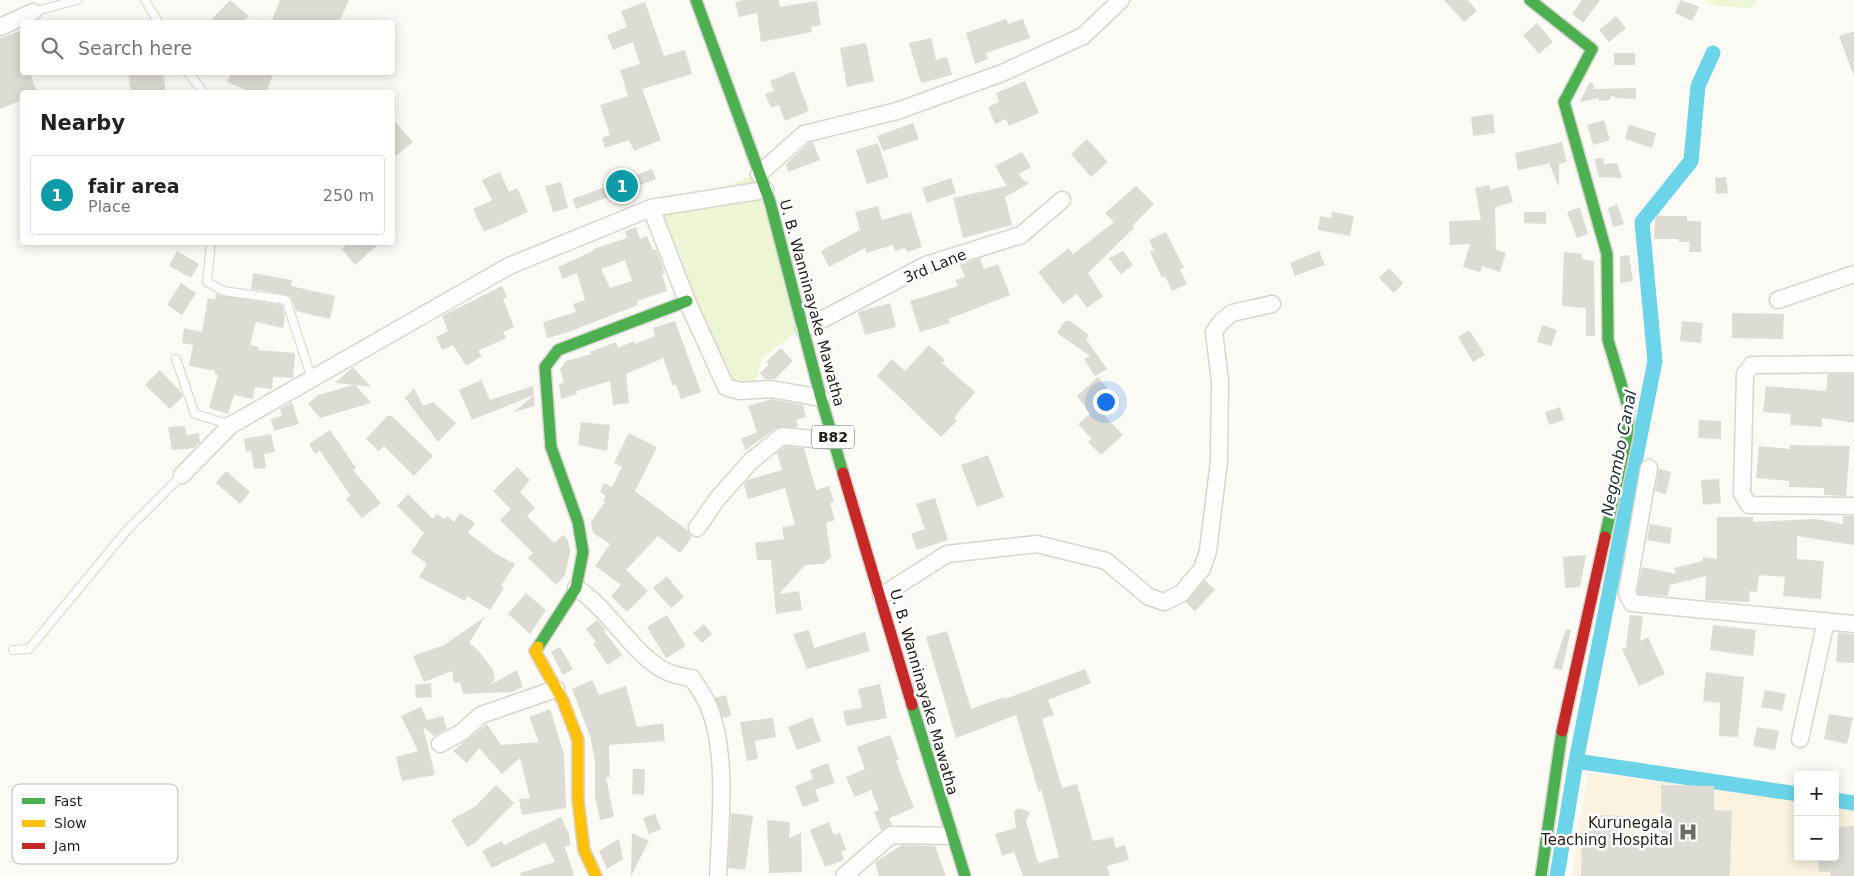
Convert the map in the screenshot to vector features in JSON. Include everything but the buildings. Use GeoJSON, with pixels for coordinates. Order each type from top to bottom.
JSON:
{"type":"FeatureCollection","features":[{"type":"Feature","properties":{"kind":"street","name":"U. B. Wanninayake Mawatha"},"geometry":{"type":"LineString","coordinates":[[696,0],[765,190],[804,329],[821,398],[951,836],[965,876]]}},
{"type":"Feature","properties":{"kind":"street"},"geometry":{"type":"LineString","coordinates":[[760,174],[804,134],[897,111],[1002,73],[1083,36],[1120,0]]}},
{"type":"Feature","properties":{"kind":"street"},"geometry":{"type":"LineString","coordinates":[[1530,0],[1592,49],[1564,102],[1607,254],[1608,340],[1629,410],[1627,436],[1560,740],[1541,876]]}},
{"type":"Feature","properties":{"kind":"street"},"geometry":{"type":"LineString","coordinates":[[0,27],[33,12]]}},
{"type":"Feature","properties":{"kind":"street"},"geometry":{"type":"LineString","coordinates":[[182,475],[231,425],[509,266],[651,208],[765,190]]}},
{"type":"Feature","properties":{"kind":"street","name":"3rd Lane"},"geometry":{"type":"LineString","coordinates":[[804,329],[926,266],[1021,235],[1062,200]]}},
{"type":"Feature","properties":{"kind":"street"},"geometry":{"type":"LineString","coordinates":[[651,208],[687,301],[726,387],[740,392],[772,389],[821,398]]}},
{"type":"Feature","properties":{"kind":"street"},"geometry":{"type":"LineString","coordinates":[[1778,300],[1854,274]]}},
{"type":"Feature","properties":{"kind":"street"},"geometry":{"type":"LineString","coordinates":[[596,876],[584,850],[578,800],[578,740],[556,689],[535,651],[576,588],[584,552],[578,522],[550,447],[545,367],[558,350],[687,301]]}},
{"type":"Feature","properties":{"kind":"street"},"geometry":{"type":"LineString","coordinates":[[881,596],[947,554],[1037,544],[1106,561],[1149,598],[1164,602],[1182,593],[1202,569],[1208,551],[1218,485],[1220,382],[1214,332],[1221,322],[1232,313],[1272,304]]}},
{"type":"Feature","properties":{"kind":"street"},"geometry":{"type":"LineString","coordinates":[[1854,364],[1752,365],[1745,374],[1742,494],[1749,505],[1854,506]]}},
{"type":"Feature","properties":{"kind":"street"},"geometry":{"type":"LineString","coordinates":[[697,528],[718,498],[751,461],[782,436],[835,441]]}},
{"type":"Feature","properties":{"kind":"street"},"geometry":{"type":"LineString","coordinates":[[1649,468],[1626,593],[1632,603],[1854,624]]}},
{"type":"Feature","properties":{"kind":"street"},"geometry":{"type":"LineString","coordinates":[[576,588],[591,596],[651,661],[672,674],[692,678],[707,702],[718,740],[721,792],[718,876]]}},
{"type":"Feature","properties":{"kind":"street"},"geometry":{"type":"LineString","coordinates":[[1800,739],[1826,621]]}},
{"type":"Feature","properties":{"kind":"street"},"geometry":{"type":"LineString","coordinates":[[440,744],[462,732],[481,715],[556,689]]}},
{"type":"Feature","properties":{"kind":"street"},"geometry":{"type":"LineString","coordinates":[[844,876],[891,835],[951,836]]}},
{"type":"Feature","properties":{"kind":"lane"},"geometry":{"type":"LineString","coordinates":[[33,12],[77,0]]}},
{"type":"Feature","properties":{"kind":"lane"},"geometry":{"type":"LineString","coordinates":[[145,0],[157,20]]}},
{"type":"Feature","properties":{"kind":"lane"},"geometry":{"type":"LineString","coordinates":[[190,75],[201,90]]}},
{"type":"Feature","properties":{"kind":"lane"},"geometry":{"type":"LineString","coordinates":[[211,245],[207,282],[224,291],[286,300],[312,380]]}},
{"type":"Feature","properties":{"kind":"lane"},"geometry":{"type":"LineString","coordinates":[[176,359],[195,414],[231,425]]}},
{"type":"Feature","properties":{"kind":"lane"},"geometry":{"type":"LineString","coordinates":[[13,650],[29,649],[127,530],[182,475]]}},
{"type":"Feature","properties":{"kind":"shaded area","name":"Kurunegala Teaching Hospital"},"geometry":{"type":"Polygon","coordinates":[[[1588,773],[1794,799],[1794,861],[1839,861],[1839,806],[1854,808],[1854,876],[1572,876],[1588,773]]]}},
{"type":"Feature","properties":{"kind":"green space"},"geometry":{"type":"Polygon","coordinates":[[[1707,0],[1758,0],[1751,8],[1717,6],[1707,0]]]}},
{"type":"Feature","properties":{"kind":"green space"},"geometry":{"type":"Polygon","coordinates":[[[755,175],[799,330],[762,358],[756,380],[745,386],[727,379],[675,253],[662,211],[755,175]]]}},
{"type":"Feature","properties":{"kind":"waterway","name":"Negombo Canal"},"geometry":{"type":"LineString","coordinates":[[1557,876],[1576,761],[1655,361],[1642,222],[1691,161],[1698,86],[1713,53]]}},
{"type":"Feature","properties":{"kind":"waterway"},"geometry":{"type":"LineString","coordinates":[[1576,761],[1794,793]]}},
{"type":"Feature","properties":{"kind":"waterway"},"geometry":{"type":"LineString","coordinates":[[1839,801],[1854,803]]}},
{"type":"Feature","properties":{"kind":"traffic: fast"},"geometry":{"type":"LineString","coordinates":[[696,0],[770,202],[821,398],[843,473]]}},
{"type":"Feature","properties":{"kind":"traffic: fast"},"geometry":{"type":"LineString","coordinates":[[1530,0],[1592,49],[1564,102],[1607,254],[1608,340],[1629,410],[1627,436],[1605,537]]}},
{"type":"Feature","properties":{"kind":"traffic: fast"},"geometry":{"type":"LineString","coordinates":[[538,647],[576,588],[583,552],[578,522],[551,447],[545,367],[558,350],[687,301]]}},
{"type":"Feature","properties":{"kind":"traffic: fast"},"geometry":{"type":"LineString","coordinates":[[912,705],[965,876]]}},
{"type":"Feature","properties":{"kind":"traffic: fast"},"geometry":{"type":"LineString","coordinates":[[1541,876],[1562,731]]}},
{"type":"Feature","properties":{"kind":"traffic: slow"},"geometry":{"type":"LineString","coordinates":[[538,647],[535,651],[563,701],[578,740],[578,800],[584,850],[596,876]]}},
{"type":"Feature","properties":{"kind":"traffic: jam"},"geometry":{"type":"LineString","coordinates":[[843,473],[912,705]]}},
{"type":"Feature","properties":{"kind":"traffic: jam"},"geometry":{"type":"LineString","coordinates":[[1562,731],[1605,537]]}},
{"type":"Feature","properties":{"kind":"place","name":"fair area"},"geometry":{"type":"Point","coordinates":[622,186]}},
{"type":"Feature","properties":{"kind":"place","name":"Kurunegala Teaching Hospital"},"geometry":{"type":"Point","coordinates":[1688,832]}}]}
